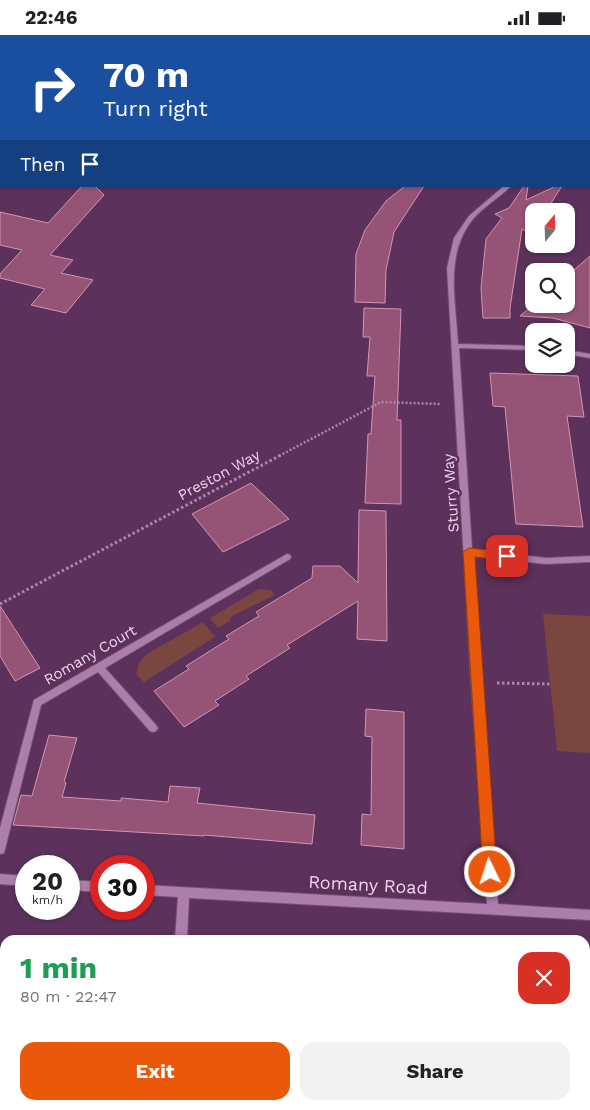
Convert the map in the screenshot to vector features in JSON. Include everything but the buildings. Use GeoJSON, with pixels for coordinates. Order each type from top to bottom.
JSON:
{"type":"FeatureCollection","features":[{"type":"Feature","properties":{"kind":"street","name":"Sturry Way"},"geometry":{"type":"LineString","coordinates":[[493,909],[476,682],[450,268],[456,238],[471,217],[507,187]]}},
{"type":"Feature","properties":{"kind":"street"},"geometry":{"type":"LineString","coordinates":[[455,345],[525,348]]}},
{"type":"Feature","properties":{"kind":"street"},"geometry":{"type":"LineString","coordinates":[[575,354],[590,356]]}},
{"type":"Feature","properties":{"kind":"street"},"geometry":{"type":"LineString","coordinates":[[469,552],[546,561],[590,559]]}},
{"type":"Feature","properties":{"kind":"street","name":"Romany Court"},"geometry":{"type":"LineString","coordinates":[[0,849],[37,703],[287,557]]}},
{"type":"Feature","properties":{"kind":"street"},"geometry":{"type":"LineString","coordinates":[[99,667],[153,728]]}},
{"type":"Feature","properties":{"kind":"street"},"geometry":{"type":"LineString","coordinates":[[0,879],[15,880]]}},
{"type":"Feature","properties":{"kind":"street","name":"Romany Road"},"geometry":{"type":"LineString","coordinates":[[155,891],[590,915]]}},
{"type":"Feature","properties":{"kind":"street"},"geometry":{"type":"LineString","coordinates":[[180,935],[184,893]]}},
{"type":"Feature","properties":{"kind":"path","name":"Preston Way"},"geometry":{"type":"LineString","coordinates":[[0,603],[381,402],[458,404]]}},
{"type":"Feature","properties":{"kind":"path"},"geometry":{"type":"LineString","coordinates":[[476,682],[550,684]]}},
{"type":"Feature","properties":{"kind":"shaded area"},"geometry":{"type":"Polygon","coordinates":[[[259,589],[271,590],[275,595],[232,616],[230,621],[218,628],[210,618],[259,589]]]}},
{"type":"Feature","properties":{"kind":"shaded area"},"geometry":{"type":"Polygon","coordinates":[[[543,614],[590,616],[590,753],[557,751],[543,614]]]}},
{"type":"Feature","properties":{"kind":"shaded area"},"geometry":{"type":"Polygon","coordinates":[[[203,622],[215,637],[144,682],[136,674],[139,663],[147,654],[203,622]]]}},
{"type":"Feature","properties":{"kind":"route"},"geometry":{"type":"LineString","coordinates":[[490,872],[476,682],[469,552],[507,556]]}}]}
